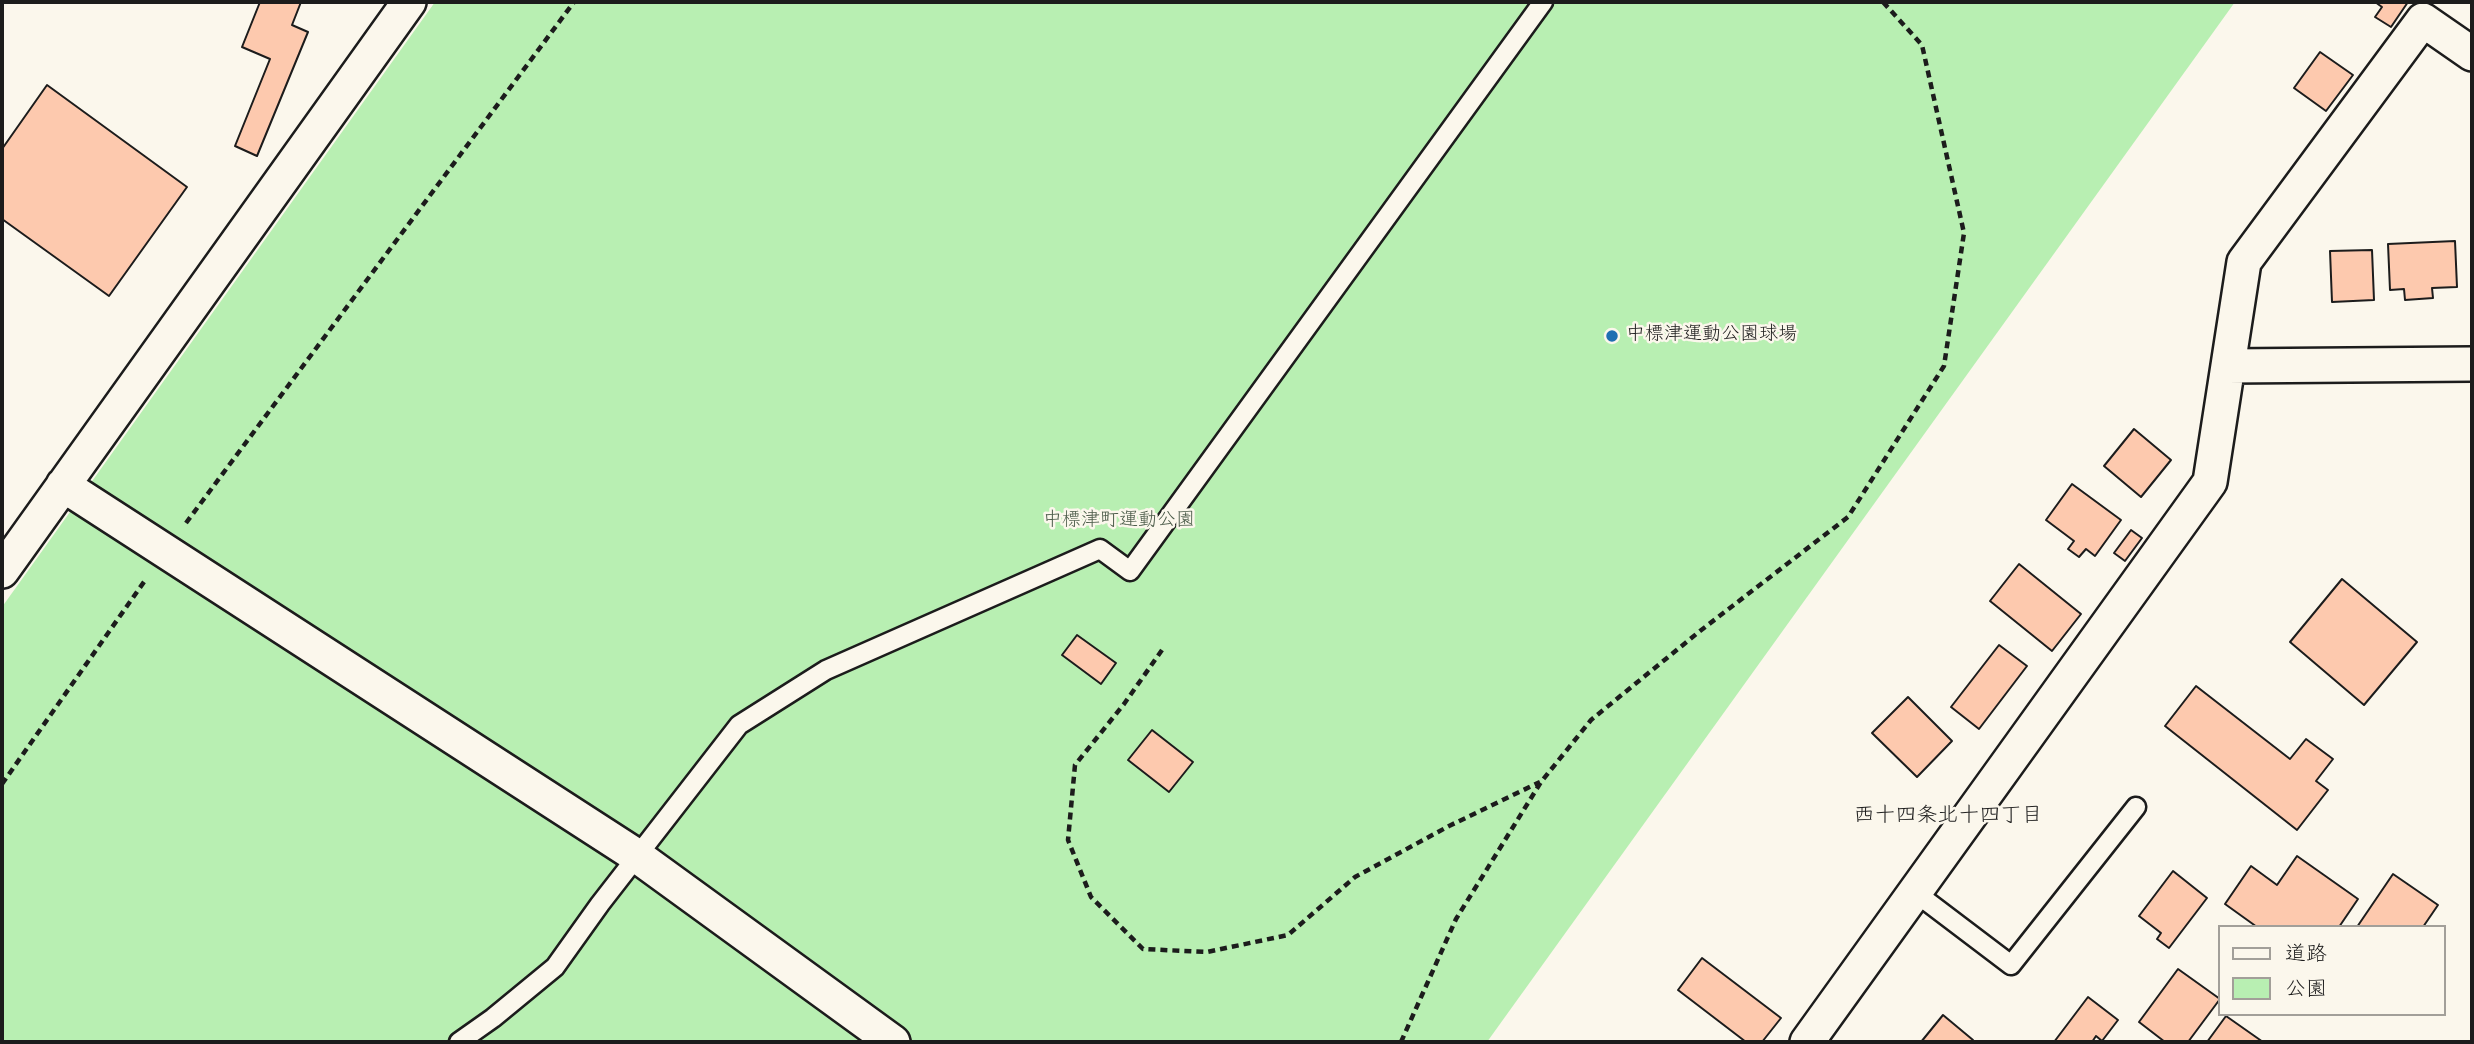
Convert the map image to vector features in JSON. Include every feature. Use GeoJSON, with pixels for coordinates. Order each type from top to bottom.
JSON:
{"type":"FeatureCollection","features":[{"type":"Feature","properties":{"kind":"street"},"geometry":{"type":"LineString","coordinates":[[2,571],[409,2]]}},
{"type":"Feature","properties":{"kind":"street"},"geometry":{"type":"LineString","coordinates":[[1807,1042],[2210,482],[2244,262],[2423,20],[2472,54]]}},
{"type":"Feature","properties":{"kind":"street"},"geometry":{"type":"LineString","coordinates":[[2228,366],[2472,364]]}},
{"type":"Feature","properties":{"kind":"street"},"geometry":{"type":"LineString","coordinates":[[63,485],[637,856],[893,1042]]}},
{"type":"Feature","properties":{"kind":"lane"},"geometry":{"type":"LineString","coordinates":[[459,1042],[555,967],[637,856],[739,726],[826,670],[1100,549],[1130,571],[1542,2]]}},
{"type":"Feature","properties":{"kind":"lane"},"geometry":{"type":"LineString","coordinates":[[1916,893],[2011,965],[2136,807]]}},
{"type":"Feature","properties":{"kind":"path"},"geometry":{"type":"LineString","coordinates":[[2,784],[165,551],[574,2]]}},
{"type":"Feature","properties":{"kind":"path"},"geometry":{"type":"LineString","coordinates":[[1401,1042],[1456,919],[1541,782],[1591,720],[1700,631],[1848,517],[1944,366],[1964,233],[1922,45],[1883,2]]}},
{"type":"Feature","properties":{"kind":"path"},"geometry":{"type":"LineString","coordinates":[[1162,650],[1124,704],[1075,765],[1068,840],[1091,897],[1143,949],[1207,952],[1288,935],[1355,877],[1448,826],[1541,782]]}},
{"type":"Feature","properties":{"kind":"green space","name":"中標津町運動公園"},"geometry":{"type":"Polygon","coordinates":[[[435,2],[2235,2],[1487,1042],[2,1042],[2,607],[435,2]]]}},
{"type":"Feature","properties":{"kind":"building"},"geometry":{"type":"Polygon","coordinates":[[[260,2],[301,2],[292,25],[308,32],[257,156],[235,146],[270,59],[242,47],[260,2]]]}},
{"type":"Feature","properties":{"kind":"building"},"geometry":{"type":"Polygon","coordinates":[[[2375,2],[2408,2],[2391,27],[2375,17],[2382,7],[2375,2]]]}},
{"type":"Feature","properties":{"kind":"building"},"geometry":{"type":"Polygon","coordinates":[[[2320,52],[2353,75],[2326,111],[2294,88],[2320,52]]]}},
{"type":"Feature","properties":{"kind":"building"},"geometry":{"type":"Polygon","coordinates":[[[47,85],[187,187],[109,296],[2,219],[2,149],[47,85]]]}},
{"type":"Feature","properties":{"kind":"building"},"geometry":{"type":"Polygon","coordinates":[[[2455,241],[2457,287],[2432,288],[2433,298],[2405,300],[2404,289],[2390,290],[2388,244],[2455,241]]]}},
{"type":"Feature","properties":{"kind":"building"},"geometry":{"type":"Polygon","coordinates":[[[2372,250],[2374,300],[2332,302],[2330,251],[2372,250]]]}},
{"type":"Feature","properties":{"kind":"building"},"geometry":{"type":"Polygon","coordinates":[[[2134,429],[2171,460],[2141,497],[2104,466],[2134,429]]]}},
{"type":"Feature","properties":{"kind":"building"},"geometry":{"type":"Polygon","coordinates":[[[2072,484],[2121,520],[2095,556],[2086,549],[2079,557],[2068,549],[2074,541],[2046,520],[2072,484]]]}},
{"type":"Feature","properties":{"kind":"building"},"geometry":{"type":"Polygon","coordinates":[[[2131,530],[2142,538],[2125,561],[2114,553],[2131,530]]]}},
{"type":"Feature","properties":{"kind":"building"},"geometry":{"type":"Polygon","coordinates":[[[2019,564],[2081,614],[2052,651],[1990,601],[2019,564]]]}},
{"type":"Feature","properties":{"kind":"building"},"geometry":{"type":"Polygon","coordinates":[[[2342,579],[2417,642],[2364,705],[2290,642],[2342,579]]]}},
{"type":"Feature","properties":{"kind":"building"},"geometry":{"type":"Polygon","coordinates":[[[1077,635],[1116,663],[1101,684],[1062,655],[1077,635]]]}},
{"type":"Feature","properties":{"kind":"building"},"geometry":{"type":"Polygon","coordinates":[[[1999,645],[2027,666],[1979,729],[1951,707],[1999,645]]]}},
{"type":"Feature","properties":{"kind":"building"},"geometry":{"type":"Polygon","coordinates":[[[2196,686],[2290,759],[2306,739],[2333,759],[2316,781],[2328,790],[2297,830],[2165,726],[2196,686]]]}},
{"type":"Feature","properties":{"kind":"building"},"geometry":{"type":"Polygon","coordinates":[[[1908,697],[1952,741],[1917,777],[1872,733],[1908,697]]]}},
{"type":"Feature","properties":{"kind":"building"},"geometry":{"type":"Polygon","coordinates":[[[1152,730],[1193,762],[1169,792],[1128,760],[1152,730]]]}},
{"type":"Feature","properties":{"kind":"building"},"geometry":{"type":"Polygon","coordinates":[[[2297,856],[2358,899],[2340,925],[2254,925],[2225,904],[2251,866],[2277,885],[2297,856]]]}},
{"type":"Feature","properties":{"kind":"building"},"geometry":{"type":"Polygon","coordinates":[[[2173,871],[2207,898],[2169,948],[2157,939],[2161,933],[2139,916],[2173,871]]]}},
{"type":"Feature","properties":{"kind":"building"},"geometry":{"type":"Polygon","coordinates":[[[2393,874],[2438,905],[2424,925],[2358,925],[2393,874]]]}},
{"type":"Feature","properties":{"kind":"building"},"geometry":{"type":"Polygon","coordinates":[[[1702,958],[1781,1018],[1762,1042],[1746,1042],[1678,990],[1702,958]]]}},
{"type":"Feature","properties":{"kind":"building"},"geometry":{"type":"Polygon","coordinates":[[[2178,969],[2218,998],[2218,1002],[2188,1042],[2165,1042],[2139,1022],[2178,969]]]}},
{"type":"Feature","properties":{"kind":"building"},"geometry":{"type":"Polygon","coordinates":[[[2088,997],[2118,1020],[2102,1041],[2096,1036],[2092,1042],[2054,1042],[2088,997]]]}},
{"type":"Feature","properties":{"kind":"building"},"geometry":{"type":"Polygon","coordinates":[[[1943,1015],[1973,1040],[1921,1042],[1943,1015]]]}},
{"type":"Feature","properties":{"kind":"building"},"geometry":{"type":"Polygon","coordinates":[[[2226,1016],[2263,1042],[2207,1042],[2226,1016]]]}},
{"type":"Feature","properties":{"kind":"place","name":"中標津運動公園球場"},"geometry":{"type":"Point","coordinates":[1612,336]}},
{"type":"Feature","properties":{"kind":"district","name":"西十四条北十四丁目"},"geometry":{"type":"Point","coordinates":[1948,817]}}]}
